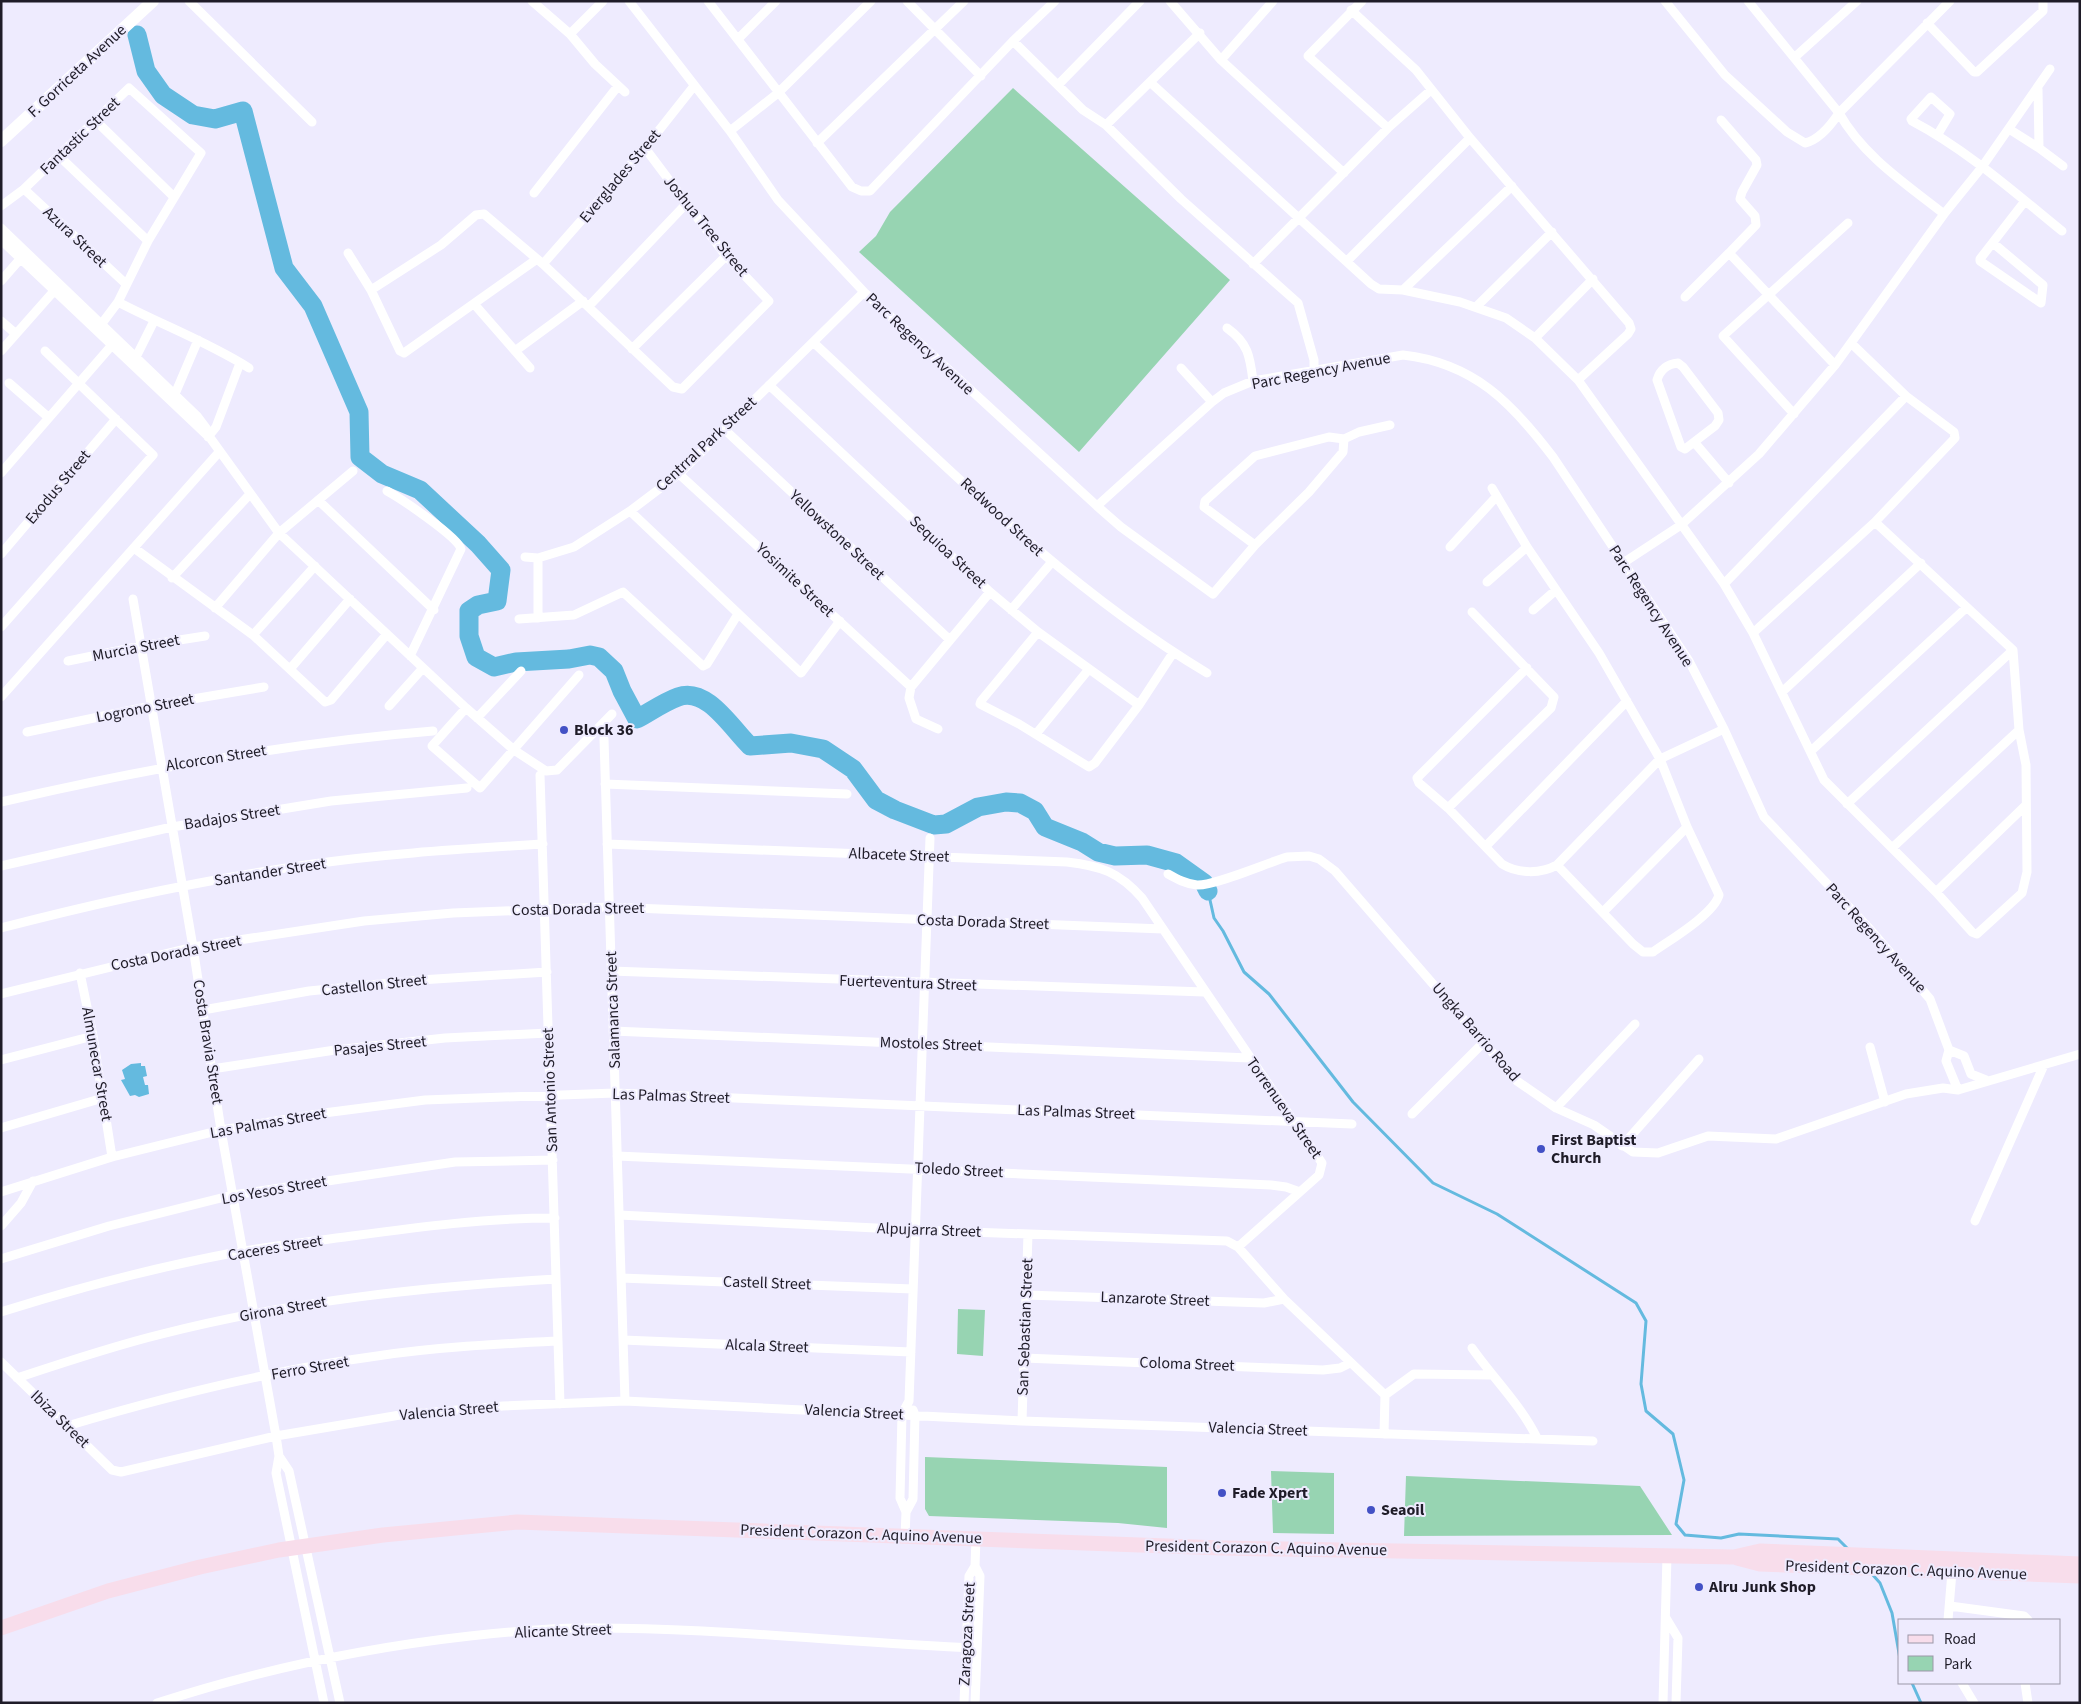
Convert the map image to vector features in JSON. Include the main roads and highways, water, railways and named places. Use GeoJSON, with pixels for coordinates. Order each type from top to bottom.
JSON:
{"type":"FeatureCollection","features":[{"type":"Feature","properties":{"kind":"main road","name":"F. Gorriceta Avenue"},"geometry":{"type":"LineString","coordinates":[[1,141],[153,1]]}},
{"type":"Feature","properties":{"kind":"main road","name":"President Corazon C. Aquino Avenue"},"geometry":{"type":"LineString","coordinates":[[1,1628],[108,1591],[200,1566],[383,1535],[517,1522],[1260,1549],[1734,1557],[1843,1554],[2080,1564]]}},
{"type":"Feature","properties":{"kind":"main road","name":"President Corazon C. Aquino Avenue"},"geometry":{"type":"LineString","coordinates":[[1760,1557],[1885,1569],[2080,1576]]}},
{"type":"Feature","properties":{"kind":"water"},"geometry":{"type":"Polygon","coordinates":[[[141,1063],[141,1066],[145,1066],[147,1076],[143,1077],[145,1085],[148,1085],[149,1094],[139,1097],[135,1095],[130,1096],[121,1080],[125,1079],[122,1070],[131,1064],[141,1063]]]}},
{"type":"Feature","properties":{"kind":"waterway"},"geometry":{"type":"LineString","coordinates":[[137,35],[146,71],[163,95],[193,115],[215,119],[243,111],[284,268],[313,306],[359,412],[360,457],[382,474],[420,490],[478,544],[501,570],[497,601],[478,605],[469,611],[469,636],[476,657],[494,667],[516,662],[569,659],[590,655],[599,657],[614,671],[637,719],[678,697],[689,695],[699,698],[709,703],[718,711],[750,746],[791,743],[823,749],[853,769],[876,800],[895,810],[934,825],[946,824],[978,807],[1006,802],[1020,803],[1035,811],[1045,827],[1082,842],[1098,852],[1115,856],[1147,855],[1176,863],[1204,883],[1208,891]]}},
{"type":"Feature","properties":{"kind":"waterway"},"geometry":{"type":"LineString","coordinates":[[1208,891],[1214,918],[1223,931],[1244,972],[1269,994],[1353,1102],[1433,1183],[1497,1214],[1636,1303],[1646,1321],[1641,1384],[1646,1411],[1673,1434],[1684,1480],[1676,1524],[1685,1535],[1721,1538],[1739,1534],[1838,1539],[1849,1550]]}},
{"type":"Feature","properties":{"kind":"waterway"},"geometry":{"type":"LineString","coordinates":[[1872,1574],[1880,1583],[1892,1613],[1898,1648]]}},
{"type":"Feature","properties":{"kind":"waterway"},"geometry":{"type":"LineString","coordinates":[[1912,1684],[1921,1703]]}},
{"type":"Feature","properties":{"kind":"place","name":"Block 36"},"geometry":{"type":"Point","coordinates":[564,730]}},
{"type":"Feature","properties":{"kind":"place","name":"First Baptist Church"},"geometry":{"type":"Point","coordinates":[1541,1149]}},
{"type":"Feature","properties":{"kind":"place","name":"Fade Xpert"},"geometry":{"type":"Point","coordinates":[1222,1493]}},
{"type":"Feature","properties":{"kind":"place","name":"Seaoil"},"geometry":{"type":"Point","coordinates":[1371,1510]}},
{"type":"Feature","properties":{"kind":"place","name":"Alru Junk Shop"},"geometry":{"type":"Point","coordinates":[1699,1587]}}]}
